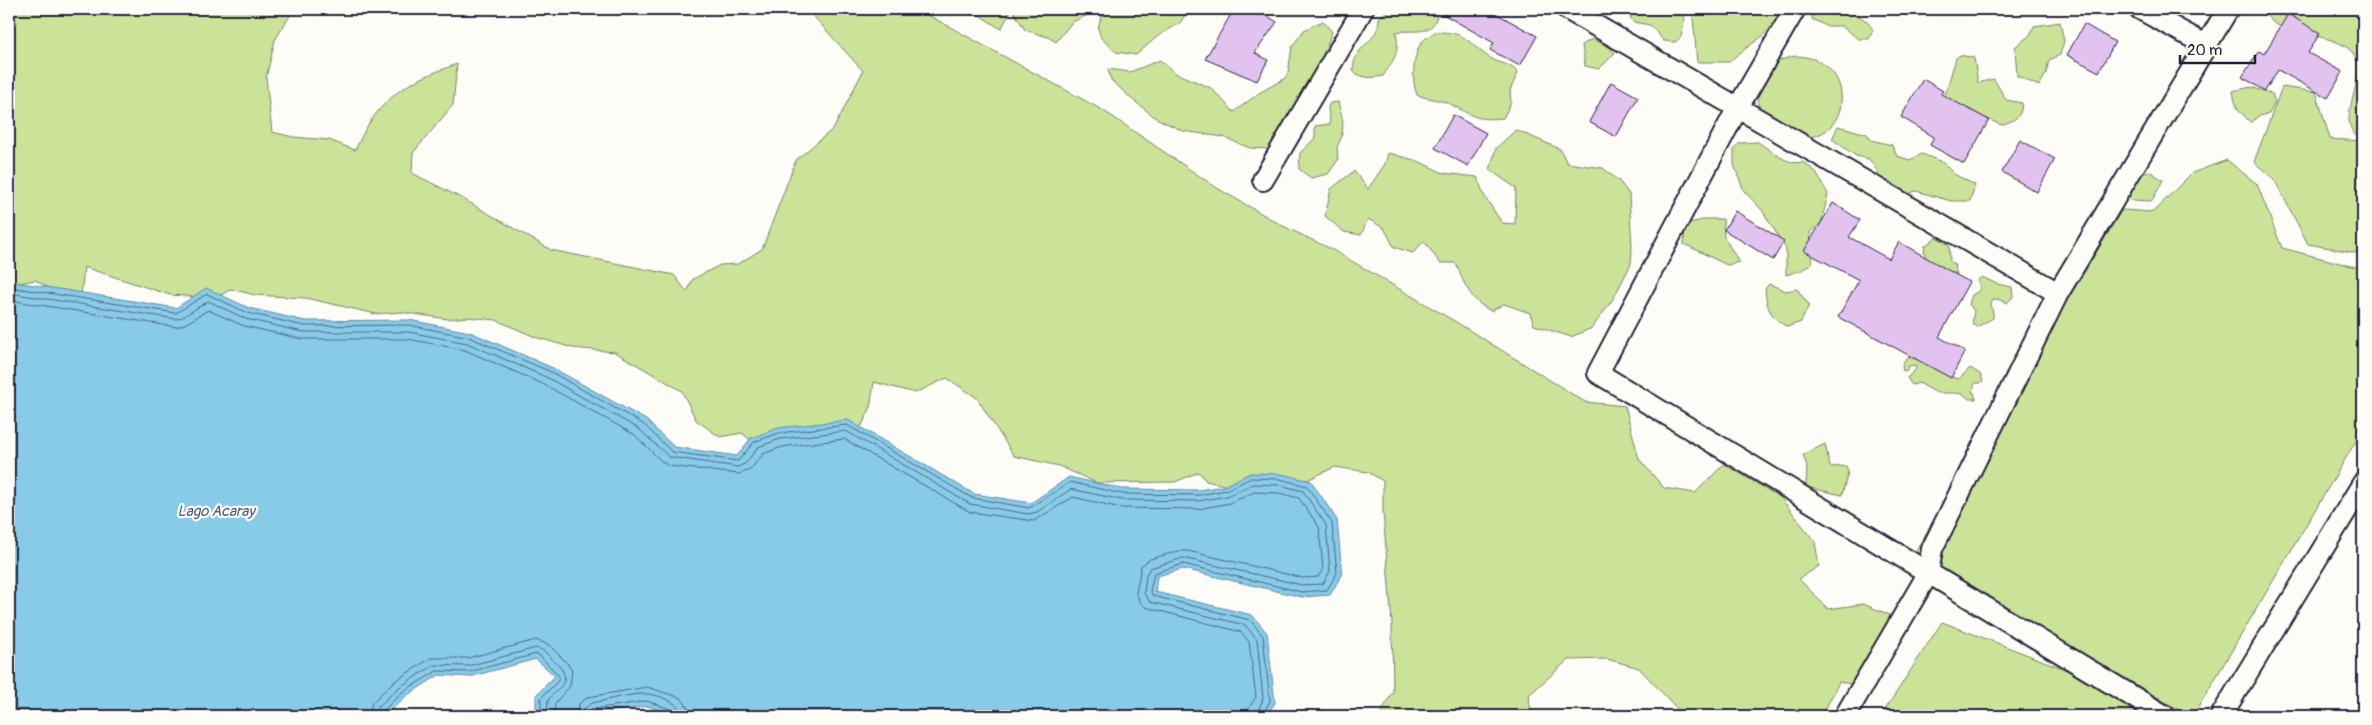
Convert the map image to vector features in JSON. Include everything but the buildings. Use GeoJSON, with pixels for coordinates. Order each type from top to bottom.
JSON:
{"type":"FeatureCollection","features":[{"type":"Feature","properties":{"kind":"street"},"geometry":{"type":"LineString","coordinates":[[1262,180],[1363,9]]}},
{"type":"Feature","properties":{"kind":"street"},"geometry":{"type":"LineString","coordinates":[[1567,9],[2058,293]]}},
{"type":"Feature","properties":{"kind":"street"},"geometry":{"type":"LineString","coordinates":[[1795,9],[1737,109],[1598,373],[2165,716]]}},
{"type":"Feature","properties":{"kind":"street"},"geometry":{"type":"LineString","coordinates":[[2140,9],[2206,45]]}},
{"type":"Feature","properties":{"kind":"street"},"geometry":{"type":"LineString","coordinates":[[1845,716],[1928,574],[1932,549],[2058,293],[2228,9]]}},
{"type":"Feature","properties":{"kind":"street"},"geometry":{"type":"LineString","coordinates":[[2222,716],[2363,483]]}},
{"type":"Feature","properties":{"kind":"green space"},"geometry":{"type":"Polygon","coordinates":[[[9,9],[294,9],[275,40],[266,78],[272,132],[293,137],[329,140],[355,150],[370,122],[388,100],[419,79],[457,64],[453,105],[413,153],[412,173],[465,200],[551,250],[674,275],[687,292],[693,279],[720,265],[738,264],[762,249],[796,160],[834,128],[863,71],[807,9],[917,9],[1104,111],[1217,188],[1283,226],[1331,249],[1456,322],[1585,402],[1625,406],[1639,459],[1664,488],[1695,493],[1724,464],[1781,498],[1815,542],[1819,566],[1799,579],[1828,609],[1863,604],[1890,615],[1889,646],[1870,687],[1839,682],[1822,716],[1684,716],[1639,668],[1607,659],[1568,660],[1529,695],[1531,716],[1379,716],[1393,692],[1392,623],[1383,512],[1383,481],[1368,472],[1335,467],[1307,480],[1241,489],[1206,481],[1199,472],[1175,482],[1097,483],[1059,466],[1014,456],[977,398],[947,378],[915,393],[874,382],[870,409],[854,441],[766,454],[742,433],[720,437],[696,420],[682,391],[615,352],[573,348],[535,337],[496,320],[467,317],[448,319],[400,312],[376,314],[306,298],[255,295],[231,289],[216,298],[170,295],[84,267],[81,297],[58,293],[35,280],[9,285],[9,9]]]}},
{"type":"Feature","properties":{"kind":"green space"},"geometry":{"type":"Polygon","coordinates":[[[970,9],[1012,9],[1001,29],[970,9]]]}},
{"type":"Feature","properties":{"kind":"green space"},"geometry":{"type":"Polygon","coordinates":[[[1012,9],[1093,9],[1090,14],[1072,22],[1056,42],[1048,37],[1025,30],[1012,9]]]}},
{"type":"Feature","properties":{"kind":"green space"},"geometry":{"type":"Polygon","coordinates":[[[1108,9],[1189,9],[1180,23],[1158,36],[1136,55],[1116,52],[1101,38],[1098,28],[1103,11],[1108,9]]]}},
{"type":"Feature","properties":{"kind":"green space"},"geometry":{"type":"Polygon","coordinates":[[[1431,9],[1437,16],[1431,27],[1421,31],[1396,32],[1397,51],[1383,76],[1367,77],[1353,71],[1357,54],[1375,34],[1379,18],[1388,10],[1431,9]]]}},
{"type":"Feature","properties":{"kind":"green space"},"geometry":{"type":"Polygon","coordinates":[[[1626,9],[1666,9],[1685,17],[1681,37],[1675,42],[1664,41],[1650,25],[1633,22],[1626,9]]]}},
{"type":"Feature","properties":{"kind":"green space"},"geometry":{"type":"Polygon","coordinates":[[[1696,9],[1783,9],[1779,18],[1767,32],[1729,62],[1697,62],[1693,17],[1696,9]]]}},
{"type":"Feature","properties":{"kind":"green space"},"geometry":{"type":"Polygon","coordinates":[[[1812,9],[1846,11],[1862,17],[1873,30],[1869,39],[1859,39],[1841,26],[1826,26],[1812,19],[1812,9]]]}},
{"type":"Feature","properties":{"kind":"green space"},"geometry":{"type":"Polygon","coordinates":[[[2264,9],[2363,9],[2363,140],[2353,133],[2349,124],[2349,112],[2358,75],[2357,63],[2353,53],[2344,45],[2332,40],[2290,30],[2278,25],[2269,19],[2264,9]]]}},
{"type":"Feature","properties":{"kind":"green space"},"geometry":{"type":"Polygon","coordinates":[[[1323,21],[1332,32],[1291,138],[1268,149],[1250,148],[1223,137],[1183,131],[1156,118],[1111,80],[1108,69],[1130,72],[1160,60],[1175,73],[1211,88],[1234,112],[1259,93],[1284,79],[1288,73],[1292,47],[1304,30],[1323,21]]]}},
{"type":"Feature","properties":{"kind":"green space"},"geometry":{"type":"Polygon","coordinates":[[[2060,22],[2064,41],[2060,55],[2049,60],[2046,74],[2039,86],[2017,76],[2015,47],[2030,35],[2034,26],[2060,22]]]}},
{"type":"Feature","properties":{"kind":"green space"},"geometry":{"type":"Polygon","coordinates":[[[1435,32],[1447,32],[1462,37],[1485,55],[1509,66],[1518,73],[1510,90],[1511,103],[1503,118],[1479,118],[1448,103],[1417,95],[1414,75],[1417,53],[1423,41],[1435,32]]]}},
{"type":"Feature","properties":{"kind":"green space"},"geometry":{"type":"Polygon","coordinates":[[[1592,39],[1609,47],[1615,53],[1599,69],[1585,66],[1582,45],[1592,39]]]}},
{"type":"Feature","properties":{"kind":"green space"},"geometry":{"type":"Polygon","coordinates":[[[1960,55],[1974,58],[1978,83],[1994,79],[2006,100],[2022,103],[2019,115],[2016,118],[2001,125],[1953,103],[1945,95],[1956,58],[1960,55]]]}},
{"type":"Feature","properties":{"kind":"green space"},"geometry":{"type":"Polygon","coordinates":[[[1795,56],[1815,60],[1829,68],[1837,80],[1841,95],[1840,109],[1834,122],[1824,132],[1804,138],[1791,135],[1769,121],[1763,116],[1758,103],[1763,79],[1767,72],[1779,61],[1795,56]]]}},
{"type":"Feature","properties":{"kind":"green space"},"geometry":{"type":"Polygon","coordinates":[[[2251,87],[2272,94],[2275,102],[2269,114],[2258,116],[2251,123],[2235,103],[2233,91],[2251,87]]]}},
{"type":"Feature","properties":{"kind":"green space"},"geometry":{"type":"Polygon","coordinates":[[[2282,87],[2316,92],[2330,139],[2363,141],[2363,256],[2357,253],[2308,244],[2274,179],[2254,162],[2282,87]]]}},
{"type":"Feature","properties":{"kind":"green space"},"geometry":{"type":"Polygon","coordinates":[[[1338,102],[1343,121],[1342,136],[1337,147],[1338,160],[1328,174],[1311,178],[1299,169],[1300,153],[1315,138],[1315,126],[1330,124],[1328,107],[1330,103],[1338,102]]]}},
{"type":"Feature","properties":{"kind":"green space"},"geometry":{"type":"Polygon","coordinates":[[[1838,126],[1867,134],[1871,140],[1892,145],[1897,156],[1910,160],[1922,154],[1942,162],[1954,174],[1975,185],[1970,201],[1951,201],[1916,191],[1902,196],[1878,189],[1878,172],[1869,159],[1856,156],[1832,139],[1838,126]]]}},
{"type":"Feature","properties":{"kind":"green space"},"geometry":{"type":"Polygon","coordinates":[[[1516,130],[1560,149],[1567,163],[1603,168],[1619,181],[1629,194],[1631,264],[1613,299],[1592,328],[1571,337],[1534,325],[1530,313],[1504,304],[1491,311],[1484,307],[1469,291],[1456,263],[1440,263],[1424,241],[1413,253],[1394,247],[1384,228],[1368,219],[1361,235],[1344,232],[1325,216],[1331,189],[1354,171],[1368,189],[1385,164],[1388,153],[1418,161],[1443,173],[1477,177],[1485,197],[1502,223],[1515,224],[1516,188],[1490,170],[1496,148],[1516,130]]]}},
{"type":"Feature","properties":{"kind":"green space"},"geometry":{"type":"Polygon","coordinates":[[[1758,142],[1785,160],[1797,163],[1803,162],[1815,171],[1828,194],[1821,223],[1810,232],[1812,263],[1802,270],[1786,275],[1786,249],[1762,210],[1744,191],[1734,165],[1734,148],[1740,143],[1758,142]]]}},
{"type":"Feature","properties":{"kind":"green space"},"geometry":{"type":"Polygon","coordinates":[[[2227,160],[2257,184],[2282,248],[2363,269],[2363,429],[2193,716],[2189,716],[1914,553],[2122,210],[2153,212],[2192,173],[2227,160]]]}},
{"type":"Feature","properties":{"kind":"green space"},"geometry":{"type":"Polygon","coordinates":[[[2149,171],[2163,180],[2152,201],[2131,200],[2120,187],[2137,173],[2149,171]]]}},
{"type":"Feature","properties":{"kind":"green space"},"geometry":{"type":"Polygon","coordinates":[[[1707,219],[1723,219],[1724,237],[1739,262],[1727,265],[1684,244],[1685,224],[1707,219]]]}},
{"type":"Feature","properties":{"kind":"green space"},"geometry":{"type":"Polygon","coordinates":[[[1936,237],[1949,245],[1950,262],[1954,264],[1957,275],[1927,262],[1924,252],[1925,246],[1936,237]]]}},
{"type":"Feature","properties":{"kind":"green space"},"geometry":{"type":"Polygon","coordinates":[[[1982,277],[1997,284],[2012,287],[2013,297],[2007,303],[1998,299],[1993,300],[1990,306],[1993,318],[1977,327],[1972,324],[1974,311],[1969,304],[1972,295],[1980,290],[1978,280],[1982,277]]]}},
{"type":"Feature","properties":{"kind":"green space"},"geometry":{"type":"Polygon","coordinates":[[[1769,284],[1786,291],[1797,289],[1809,305],[1801,322],[1787,327],[1773,316],[1768,307],[1765,289],[1769,284]]]}},
{"type":"Feature","properties":{"kind":"green space"},"geometry":{"type":"Polygon","coordinates":[[[1908,357],[1959,379],[1970,368],[1980,374],[1983,381],[1975,383],[1973,390],[1976,399],[1969,399],[1963,394],[1937,393],[1919,383],[1912,385],[1907,378],[1916,369],[1915,365],[1909,366],[1907,370],[1903,371],[1902,369],[1903,363],[1908,357]]]}},
{"type":"Feature","properties":{"kind":"green space"},"geometry":{"type":"Polygon","coordinates":[[[1825,444],[1830,467],[1846,466],[1848,472],[1842,495],[1806,487],[1807,466],[1803,455],[1825,444]]]}},
{"type":"Feature","properties":{"kind":"green space"},"geometry":{"type":"Polygon","coordinates":[[[1942,622],[2088,678],[2139,716],[1881,716],[1942,622]]]}},
{"type":"Feature","properties":{"kind":"water","name":"Lago Acaray"},"geometry":{"type":"Polygon","coordinates":[[[9,281],[176,308],[206,288],[249,308],[305,321],[409,320],[470,332],[553,368],[646,420],[674,447],[737,456],[751,438],[778,428],[848,420],[974,494],[1031,503],[1069,477],[1122,489],[1198,490],[1224,486],[1250,473],[1281,474],[1311,481],[1337,520],[1342,574],[1330,595],[1302,597],[1183,569],[1157,576],[1155,592],[1252,615],[1267,633],[1275,703],[1266,716],[677,716],[647,706],[580,716],[536,716],[536,695],[555,676],[536,659],[469,677],[439,675],[406,696],[385,716],[9,716],[9,281]]]}}]}
